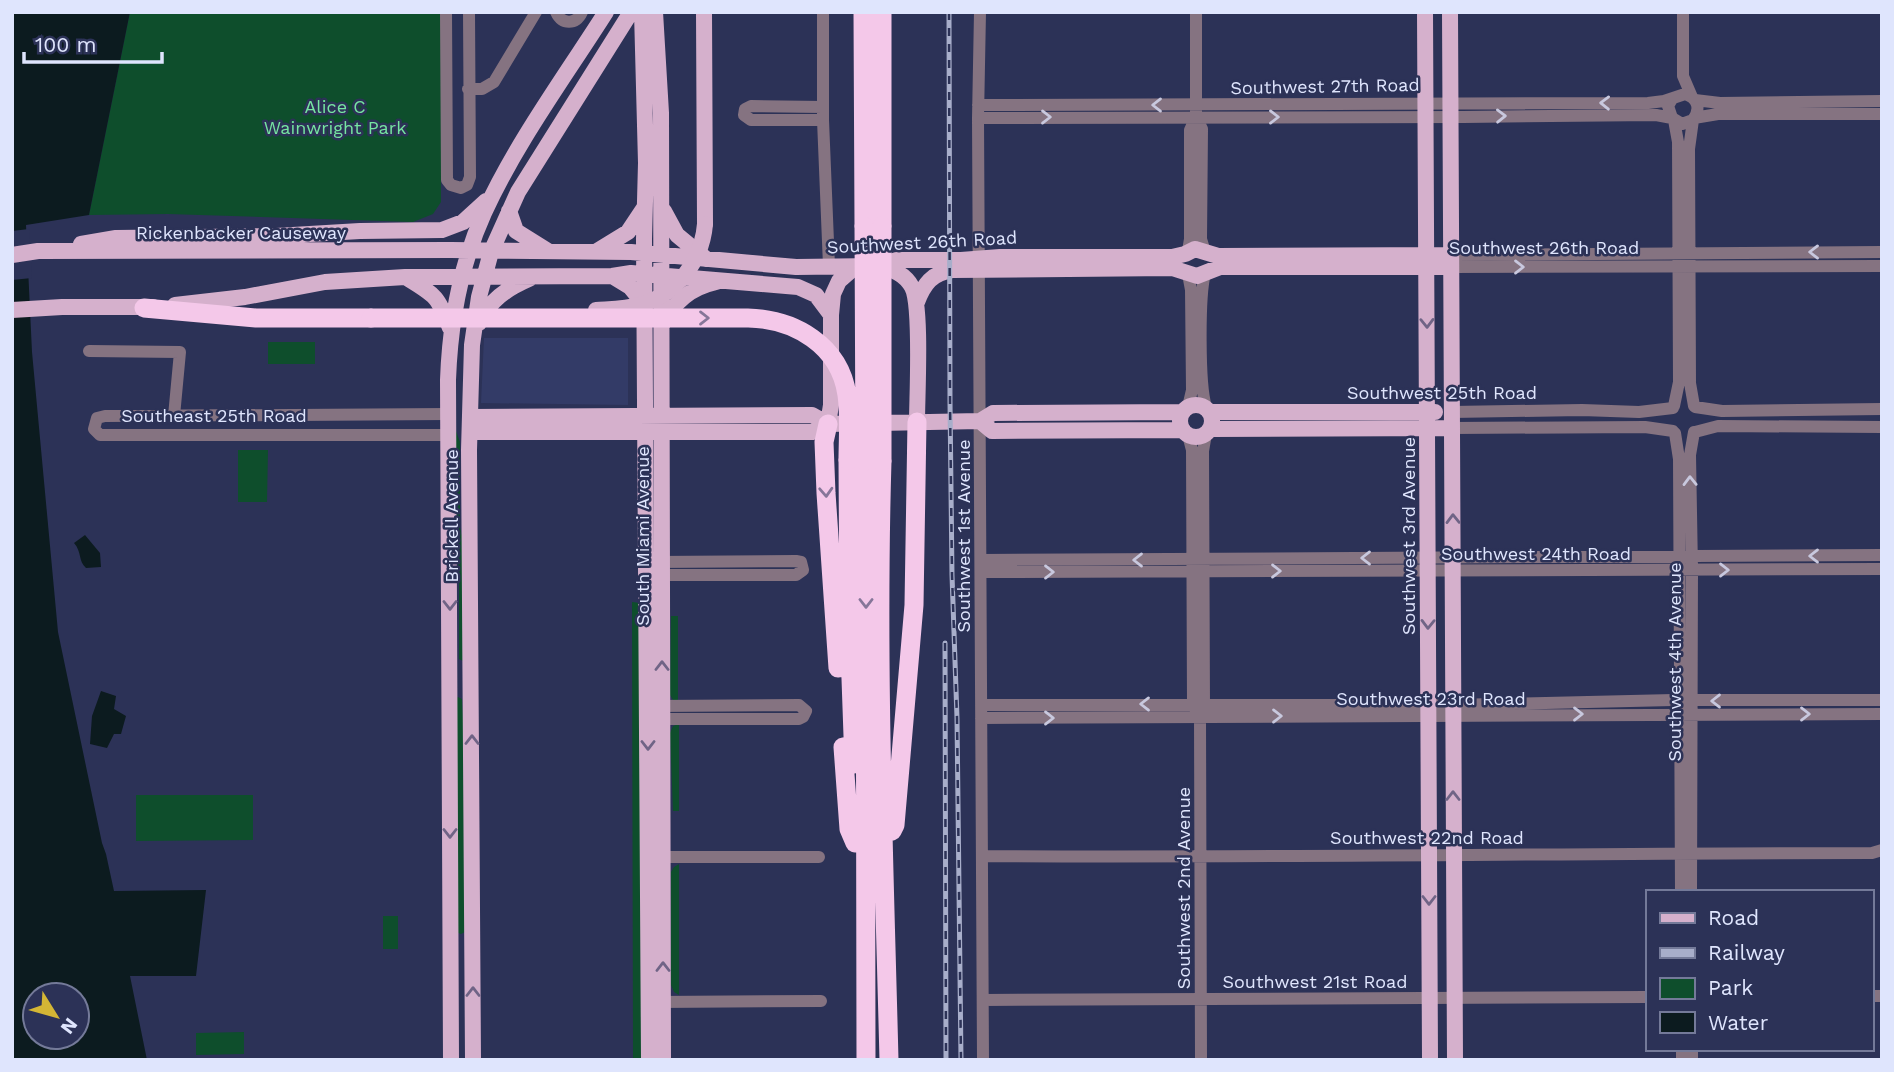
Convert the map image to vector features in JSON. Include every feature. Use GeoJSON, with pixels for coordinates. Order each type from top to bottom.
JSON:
{"type":"FeatureCollection","features":[{"type":"Feature","properties":{"kind":"highway"},"geometry":{"type":"LineString","coordinates":[[863,12],[873,226]]}},
{"type":"Feature","properties":{"kind":"highway"},"geometry":{"type":"LineString","coordinates":[[867,924],[858,909],[855,843],[865,461],[882,12]]}},
{"type":"Feature","properties":{"kind":"highway"},"geometry":{"type":"LineString","coordinates":[[144,308],[256,318],[759,318],[795,327],[825,349],[844,381],[848,409],[880,520],[889,1060]]}},
{"type":"Feature","properties":{"kind":"highway"},"geometry":{"type":"LineString","coordinates":[[884,847],[895,825],[912,627],[917,529],[917,422]]}},
{"type":"Feature","properties":{"kind":"highway"},"geometry":{"type":"LineString","coordinates":[[828,424],[824,442],[826,493],[849,829],[855,843]]}},
{"type":"Feature","properties":{"kind":"highway"},"geometry":{"type":"LineString","coordinates":[[865,461],[866,1060]]}},
{"type":"Feature","properties":{"kind":"main road","name":"Brickell Avenue"},"geometry":{"type":"LineString","coordinates":[[451,1060],[451,331],[471,250],[494,195],[516,154],[606,12]]}},
{"type":"Feature","properties":{"kind":"main road","name":"Brickell Avenue"},"geometry":{"type":"LineString","coordinates":[[473,1060],[469,450],[473,335],[484,276],[509,211],[533,167],[631,12]]}},
{"type":"Feature","properties":{"kind":"main road","name":"South Miami Avenue"},"geometry":{"type":"LineString","coordinates":[[642,12],[645,113],[654,206],[662,255],[662,414],[653,432]]}},
{"type":"Feature","properties":{"kind":"main road","name":"South Miami Avenue"},"geometry":{"type":"LineString","coordinates":[[649,1060],[656,1002],[656,857],[653,432],[645,415],[644,304],[645,253],[654,206],[661,81],[655,12]]}},
{"type":"Feature","properties":{"kind":"main road"},"geometry":{"type":"LineString","coordinates":[[563,317],[578,312],[634,307],[665,294],[694,262],[703,239],[705,224],[704,12]]}},
{"type":"Feature","properties":{"kind":"main road","name":"Southwest 3rd Avenue"},"geometry":{"type":"LineString","coordinates":[[1425,12],[1430,1060]]}},
{"type":"Feature","properties":{"kind":"main road"},"geometry":{"type":"LineString","coordinates":[[1450,12],[1455,1060]]}},
{"type":"Feature","properties":{"kind":"main road"},"geometry":{"type":"LineString","coordinates":[[620,30],[634,31],[642,43]]}},
{"type":"Feature","properties":{"kind":"main road"},"geometry":{"type":"LineString","coordinates":[[38,251],[116,238],[442,230],[463,222],[494,195]]}},
{"type":"Feature","properties":{"kind":"main road"},"geometry":{"type":"LineString","coordinates":[[595,252],[628,232],[654,206],[677,235],[708,261]]}},
{"type":"Feature","properties":{"kind":"main road"},"geometry":{"type":"LineString","coordinates":[[509,211],[516,231],[550,252]]}},
{"type":"Feature","properties":{"kind":"main road"},"geometry":{"type":"LineString","coordinates":[[1195,249],[1206,253],[1209,264],[1206,272],[1197,276],[1186,262],[1195,249]]}},
{"type":"Feature","properties":{"kind":"main road","name":"Rickenbacker Causeway"},"geometry":{"type":"LineString","coordinates":[[12,255],[38,251],[550,252]]}},
{"type":"Feature","properties":{"kind":"main road","name":"Southwest 26th Road"},"geometry":{"type":"LineString","coordinates":[[550,252],[645,253],[789,267],[876,266],[897,260],[979,263],[1172,257],[1186,262]]}},
{"type":"Feature","properties":{"kind":"main road","name":"Southwest 26th Road"},"geometry":{"type":"LineString","coordinates":[[1206,253],[1218,256],[1451,261]]}},
{"type":"Feature","properties":{"kind":"main road","name":"Southwest 26th Road"},"geometry":{"type":"LineString","coordinates":[[1206,272],[1220,267],[1426,260]]}},
{"type":"Feature","properties":{"kind":"main road","name":"Southwest 26th Road"},"geometry":{"type":"LineString","coordinates":[[917,302],[925,284],[935,275],[979,263]]}},
{"type":"Feature","properties":{"kind":"main road"},"geometry":{"type":"LineString","coordinates":[[876,266],[892,269],[903,276],[914,289],[917,302],[917,422]]}},
{"type":"Feature","properties":{"kind":"main road"},"geometry":{"type":"LineString","coordinates":[[828,424],[831,405],[831,314],[836,285],[855,267]]}},
{"type":"Feature","properties":{"kind":"main road"},"geometry":{"type":"LineString","coordinates":[[12,310],[144,308],[246,297],[325,282],[405,277],[612,276],[624,273],[662,274],[709,278],[718,282],[806,288],[820,299],[831,314]]}},
{"type":"Feature","properties":{"kind":"main road"},"geometry":{"type":"LineString","coordinates":[[473,335],[483,314],[494,300],[534,276]]}},
{"type":"Feature","properties":{"kind":"main road"},"geometry":{"type":"LineString","coordinates":[[612,276],[630,287],[644,304]]}},
{"type":"Feature","properties":{"kind":"main road"},"geometry":{"type":"LineString","coordinates":[[405,277],[437,298],[451,331]]}},
{"type":"Feature","properties":{"kind":"main road"},"geometry":{"type":"LineString","coordinates":[[662,325],[672,309],[691,290],[718,282]]}},
{"type":"Feature","properties":{"kind":"main road"},"geometry":{"type":"LineString","coordinates":[[470,424],[556,424],[653,432],[812,432],[828,424],[980,421],[993,413],[1185,409],[1197,404],[1208,420],[1199,437],[1185,432],[992,431],[980,421]]}},
{"type":"Feature","properties":{"kind":"main road"},"geometry":{"type":"LineString","coordinates":[[1185,409],[1180,419],[1185,432]]}},
{"type":"Feature","properties":{"kind":"main road"},"geometry":{"type":"LineString","coordinates":[[449,414],[461,429],[469,450]]}},
{"type":"Feature","properties":{"kind":"main road"},"geometry":{"type":"LineString","coordinates":[[556,424],[662,414],[812,415],[828,424]]}},
{"type":"Feature","properties":{"kind":"main road","name":"Southwest 25th Road"},"geometry":{"type":"LineString","coordinates":[[1208,420],[1452,420]]}},
{"type":"Feature","properties":{"kind":"main road"},"geometry":{"type":"LineString","coordinates":[[450,678],[472,678]]}},
{"type":"Feature","properties":{"kind":"main road","name":"South Miami Avenue"},"geometry":{"type":"LineString","coordinates":[[656,1002],[663,1060]]}},
{"type":"Feature","properties":{"kind":"street"},"geometry":{"type":"LineString","coordinates":[[446,12],[447,180],[459,188],[467,185],[470,177],[469,12]]}},
{"type":"Feature","properties":{"kind":"street"},"geometry":{"type":"LineString","coordinates":[[468,89],[482,89],[494,82],[536,12]]}},
{"type":"Feature","properties":{"kind":"street"},"geometry":{"type":"LineString","coordinates":[[556,12],[561,20],[570,22],[578,19],[582,12]]}},
{"type":"Feature","properties":{"kind":"street"},"geometry":{"type":"LineString","coordinates":[[823,12],[823,114],[829,267]]}},
{"type":"Feature","properties":{"kind":"street","name":"Southwest 1st Avenue"},"geometry":{"type":"LineString","coordinates":[[980,12],[978,111],[983,1060]]}},
{"type":"Feature","properties":{"kind":"street"},"geometry":{"type":"LineString","coordinates":[[1185,409],[1192,390],[1191,290],[1186,262],[1191,239],[1190,130],[1196,111],[1196,12]]}},
{"type":"Feature","properties":{"kind":"street"},"geometry":{"type":"LineString","coordinates":[[1683,12],[1683,75],[1668,111],[1673,119],[1678,142],[1679,382],[1668,419],[1674,432],[1685,436],[1718,426],[1882,428]]}},
{"type":"Feature","properties":{"kind":"street"},"geometry":{"type":"LineString","coordinates":[[1683,75],[1698,107],[1689,143],[1690,383],[1701,421],[1695,432]]}},
{"type":"Feature","properties":{"kind":"street"},"geometry":{"type":"LineString","coordinates":[[1674,98],[1685,94],[1716,103],[1882,101]]}},
{"type":"Feature","properties":{"kind":"street","name":"Southwest 27th Road"},"geometry":{"type":"LineString","coordinates":[[1451,110],[1648,103],[1674,98]]}},
{"type":"Feature","properties":{"kind":"street"},"geometry":{"type":"LineString","coordinates":[[751,106],[823,114],[751,120],[744,115],[745,108],[751,106]]}},
{"type":"Feature","properties":{"kind":"street","name":"Southwest 27th Road"},"geometry":{"type":"LineString","coordinates":[[978,111],[1426,109],[1656,115],[1673,119]]}},
{"type":"Feature","properties":{"kind":"street"},"geometry":{"type":"LineString","coordinates":[[1196,111],[1202,129],[1201,239],[1206,253]]}},
{"type":"Feature","properties":{"kind":"street"},"geometry":{"type":"LineString","coordinates":[[1673,119],[1682,124],[1718,114],[1882,114]]}},
{"type":"Feature","properties":{"kind":"street","name":"Southwest 26th Road"},"geometry":{"type":"LineString","coordinates":[[1451,261],[1677,260],[1882,252]]}},
{"type":"Feature","properties":{"kind":"street","name":"Southwest 26th Road"},"geometry":{"type":"LineString","coordinates":[[1690,259],[1882,266]]}},
{"type":"Feature","properties":{"kind":"street","name":"Southwest 2nd Avenue"},"geometry":{"type":"LineString","coordinates":[[1198,566],[1203,447],[1208,420],[1202,388],[1202,289],[1206,272]]}},
{"type":"Feature","properties":{"kind":"street"},"geometry":{"type":"LineString","coordinates":[[89,351],[180,352],[174,416]]}},
{"type":"Feature","properties":{"kind":"street"},"geometry":{"type":"LineString","coordinates":[[1673,407],[1684,403],[1722,411],[1882,408]]}},
{"type":"Feature","properties":{"kind":"street","name":"Southwest 25th Road"},"geometry":{"type":"LineString","coordinates":[[1452,420],[1582,410],[1643,412],[1673,407]]}},
{"type":"Feature","properties":{"kind":"street","name":"Southeast 25th Road"},"geometry":{"type":"LineString","coordinates":[[449,414],[100,416],[95,421],[94,429],[100,435],[449,435]]}},
{"type":"Feature","properties":{"kind":"street"},"geometry":{"type":"LineString","coordinates":[[386,415],[386,434]]}},
{"type":"Feature","properties":{"kind":"street"},"geometry":{"type":"LineString","coordinates":[[188,433],[189,416]]}},
{"type":"Feature","properties":{"kind":"street"},"geometry":{"type":"LineString","coordinates":[[286,434],[287,416]]}},
{"type":"Feature","properties":{"kind":"street","name":"Southwest 25th Road"},"geometry":{"type":"LineString","coordinates":[[1452,420],[1645,427],[1674,432]]}},
{"type":"Feature","properties":{"kind":"street","name":"Southwest 2nd Avenue"},"geometry":{"type":"LineString","coordinates":[[1185,432],[1192,450],[1198,566],[1201,1060]]}},
{"type":"Feature","properties":{"kind":"street","name":"Southwest 4th Avenue"},"geometry":{"type":"LineString","coordinates":[[1674,432],[1679,456],[1678,563],[1685,701],[1686,853],[1691,890]]}},
{"type":"Feature","properties":{"kind":"street","name":"Southwest 4th Avenue"},"geometry":{"type":"LineString","coordinates":[[1685,701],[1692,570],[1690,455],[1695,432]]}},
{"type":"Feature","properties":{"kind":"street","name":"Southwest 24th Road"},"geometry":{"type":"LineString","coordinates":[[981,566],[1678,563],[1692,556],[1882,555]]}},
{"type":"Feature","properties":{"kind":"street"},"geometry":{"type":"LineString","coordinates":[[796,561],[803,566],[801,573],[796,575],[654,568],[796,561]]}},
{"type":"Feature","properties":{"kind":"street","name":"Southwest 24th Road"},"geometry":{"type":"LineString","coordinates":[[1678,563],[1692,570],[1882,569]]}},
{"type":"Feature","properties":{"kind":"street","name":"Southwest 23rd Road"},"geometry":{"type":"LineString","coordinates":[[1453,710],[1685,701],[1882,700]]}},
{"type":"Feature","properties":{"kind":"street"},"geometry":{"type":"LineString","coordinates":[[799,705],[806,711],[799,719],[655,713],[799,705]]}},
{"type":"Feature","properties":{"kind":"street","name":"Southwest 23rd Road"},"geometry":{"type":"LineString","coordinates":[[981,712],[1199,708],[1882,714]]}},
{"type":"Feature","properties":{"kind":"street","name":"Southwest 4th Avenue"},"geometry":{"type":"LineString","coordinates":[[1681,890],[1686,853]]}},
{"type":"Feature","properties":{"kind":"street","name":"Southwest 22nd Road"},"geometry":{"type":"LineString","coordinates":[[982,856],[1879,853]]}},
{"type":"Feature","properties":{"kind":"street"},"geometry":{"type":"LineString","coordinates":[[656,857],[819,857]]}},
{"type":"Feature","properties":{"kind":"street","name":"Southwest 21st Road"},"geometry":{"type":"LineString","coordinates":[[983,1000],[1646,997]]}},
{"type":"Feature","properties":{"kind":"street"},"geometry":{"type":"LineString","coordinates":[[656,1002],[821,1000]]}},
{"type":"Feature","properties":{"kind":"shaded area"},"geometry":{"type":"Polygon","coordinates":[[[484,338],[628,338],[628,405],[481,403],[484,338]]]}},
{"type":"Feature","properties":{"kind":"green space","name":"Alice C Wainwright Park"},"geometry":{"type":"Polygon","coordinates":[[[130,12],[441,12],[441,202],[433,214],[413,222],[168,214],[89,215],[130,12]]]}},
{"type":"Feature","properties":{"kind":"green space"},"geometry":{"type":"Polygon","coordinates":[[[268,342],[315,342],[315,364],[268,364],[268,342]]]}},
{"type":"Feature","properties":{"kind":"green space"},"geometry":{"type":"Polygon","coordinates":[[[456,431],[460,442],[460,528],[465,546],[463,661],[459,659],[459,572],[455,543],[456,431]]]}},
{"type":"Feature","properties":{"kind":"green space"},"geometry":{"type":"Polygon","coordinates":[[[238,450],[268,450],[267,502],[238,502],[238,450]]]}},
{"type":"Feature","properties":{"kind":"green space"},"geometry":{"type":"Polygon","coordinates":[[[632,602],[640,603],[642,1060],[633,1060],[632,602]]]}},
{"type":"Feature","properties":{"kind":"green space"},"geometry":{"type":"Polygon","coordinates":[[[671,616],[678,616],[678,701],[673,700],[670,695],[671,616]]]}},
{"type":"Feature","properties":{"kind":"green space"},"geometry":{"type":"Polygon","coordinates":[[[458,697],[462,699],[465,754],[465,932],[461,934],[458,933],[458,697]]]}},
{"type":"Feature","properties":{"kind":"green space"},"geometry":{"type":"Polygon","coordinates":[[[679,724],[679,811],[673,811],[670,733],[673,726],[679,724]]]}},
{"type":"Feature","properties":{"kind":"green space"},"geometry":{"type":"Polygon","coordinates":[[[136,795],[253,795],[253,840],[136,841],[136,795]]]}},
{"type":"Feature","properties":{"kind":"green space"},"geometry":{"type":"Polygon","coordinates":[[[679,864],[679,995],[671,985],[671,872],[679,864]]]}},
{"type":"Feature","properties":{"kind":"green space"},"geometry":{"type":"Polygon","coordinates":[[[383,916],[398,916],[398,949],[383,949],[383,916]]]}},
{"type":"Feature","properties":{"kind":"green space"},"geometry":{"type":"Polygon","coordinates":[[[244,1032],[244,1054],[196,1055],[196,1033],[244,1032]]]}},
{"type":"Feature","properties":{"kind":"water"},"geometry":{"type":"Polygon","coordinates":[[[12,12],[130,12],[89,215],[26,225],[32,352],[58,632],[114,891],[206,890],[196,976],[130,976],[147,1060],[12,1060],[12,12]]]}},
{"type":"Feature","properties":{"kind":"water"},"geometry":{"type":"Polygon","coordinates":[[[85,535],[100,553],[101,567],[86,568],[82,562],[74,543],[85,535]]]}},
{"type":"Feature","properties":{"kind":"water"},"geometry":{"type":"Polygon","coordinates":[[[101,691],[116,696],[114,709],[126,716],[121,734],[114,734],[107,748],[90,744],[92,716],[101,691]]]}},
{"type":"Feature","properties":{"kind":"pier"},"geometry":{"type":"Polygon","coordinates":[[[29,229],[32,278],[12,280],[12,231],[29,229]]]}},
{"type":"Feature","properties":{"kind":"railway"},"geometry":{"type":"LineString","coordinates":[[949,12],[950,402],[961,1060]]}},
{"type":"Feature","properties":{"kind":"railway"},"geometry":{"type":"LineString","coordinates":[[945,643],[946,1060]]}}]}
